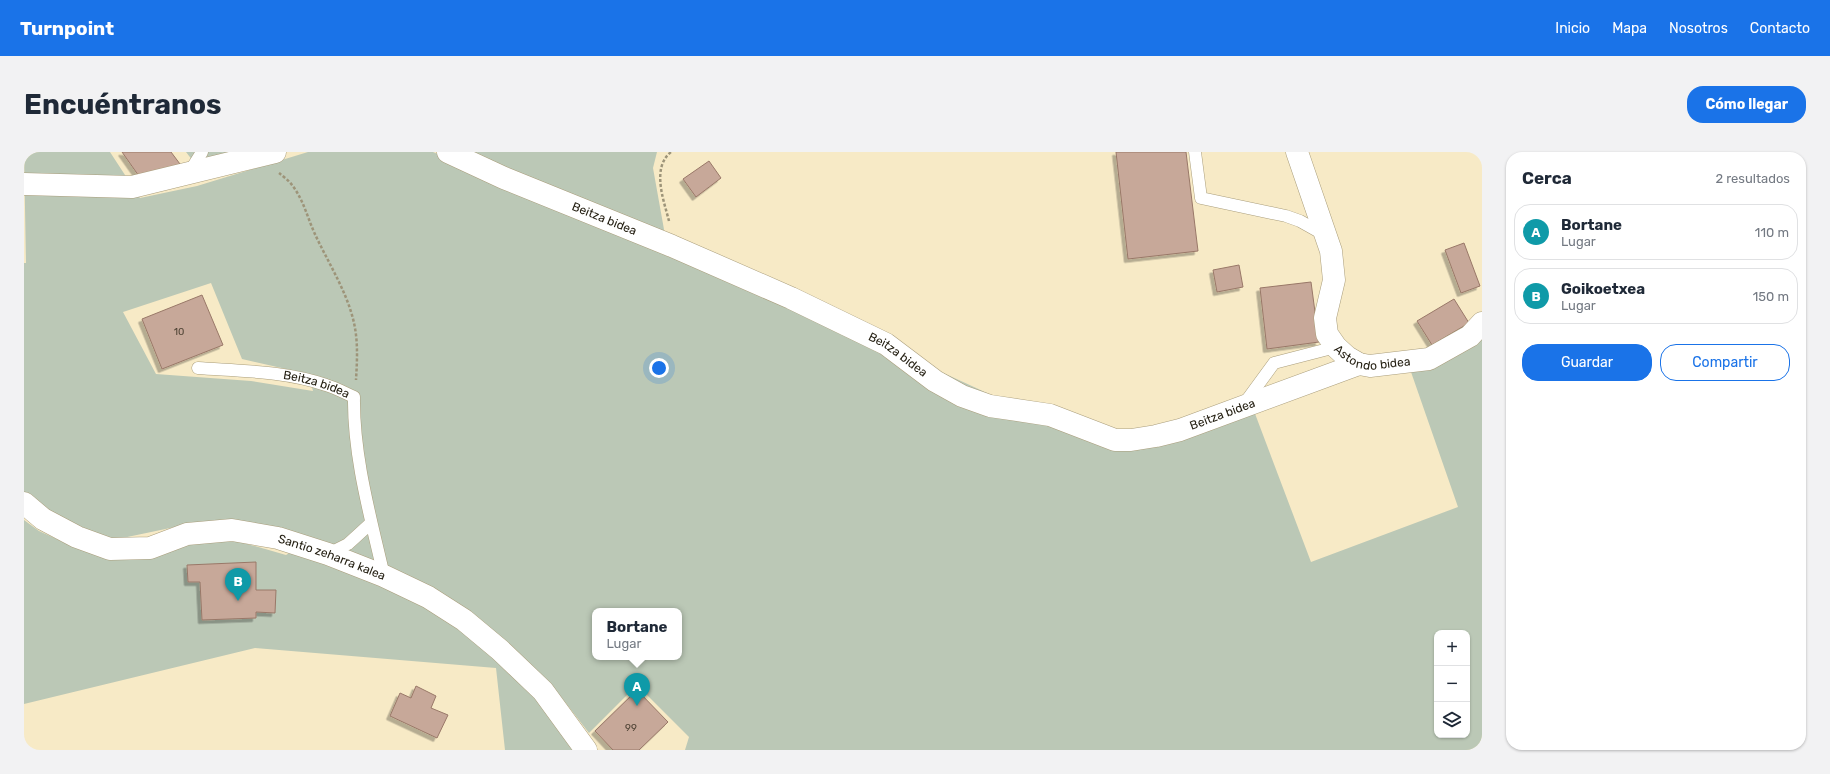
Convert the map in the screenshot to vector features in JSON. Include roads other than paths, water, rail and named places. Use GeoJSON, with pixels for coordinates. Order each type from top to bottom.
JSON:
{"type":"FeatureCollection","features":[{"type":"Feature","properties":{"kind":"street","name":"Beitza bidea"},"geometry":{"type":"LineString","coordinates":[[448,152],[504,178],[672,246],[792,298],[886,344],[935,382],[962,396],[990,406],[1050,415],[1115,440],[1131,440],[1180,430],[1359,364]]}},
{"type":"Feature","properties":{"kind":"street","name":"Astondo bidea"},"geometry":{"type":"LineString","coordinates":[[1297,152],[1331,251],[1334,280],[1325,318],[1327,334],[1336,347],[1347,357],[1359,364],[1370,366],[1430,359],[1470,336],[1482,323]]}},
{"type":"Feature","properties":{"kind":"street"},"geometry":{"type":"LineString","coordinates":[[24,184],[132,187],[266,155]]}},
{"type":"Feature","properties":{"kind":"street","name":"Santio zeharra kalea"},"geometry":{"type":"LineString","coordinates":[[24,503],[43,519],[77,537],[110,549],[150,548],[187,534],[232,530],[278,538],[328,554],[384,576],[428,597],[464,620],[500,650],[544,691],[586,750]]}},
{"type":"Feature","properties":{"kind":"lane"},"geometry":{"type":"LineString","coordinates":[[189,173],[202,152]]}},
{"type":"Feature","properties":{"kind":"lane"},"geometry":{"type":"LineString","coordinates":[[1195,152],[1200,198],[1286,216],[1300,221],[1326,236]]}},
{"type":"Feature","properties":{"kind":"lane"},"geometry":{"type":"LineString","coordinates":[[1243,406],[1274,363],[1336,347]]}},
{"type":"Feature","properties":{"kind":"lane","name":"Beitza bidea"},"geometry":{"type":"LineString","coordinates":[[198,368],[244,371],[292,377],[326,385],[354,397],[354,416],[359,455],[371,523],[384,576]]}},
{"type":"Feature","properties":{"kind":"lane"},"geometry":{"type":"LineString","coordinates":[[328,554],[348,544],[371,523]]}},
{"type":"Feature","properties":{"kind":"place","name":"Goikoetxea"},"geometry":{"type":"Point","coordinates":[238,601]}},
{"type":"Feature","properties":{"kind":"place","name":"Bortane"},"geometry":{"type":"Point","coordinates":[637,706]}}]}
